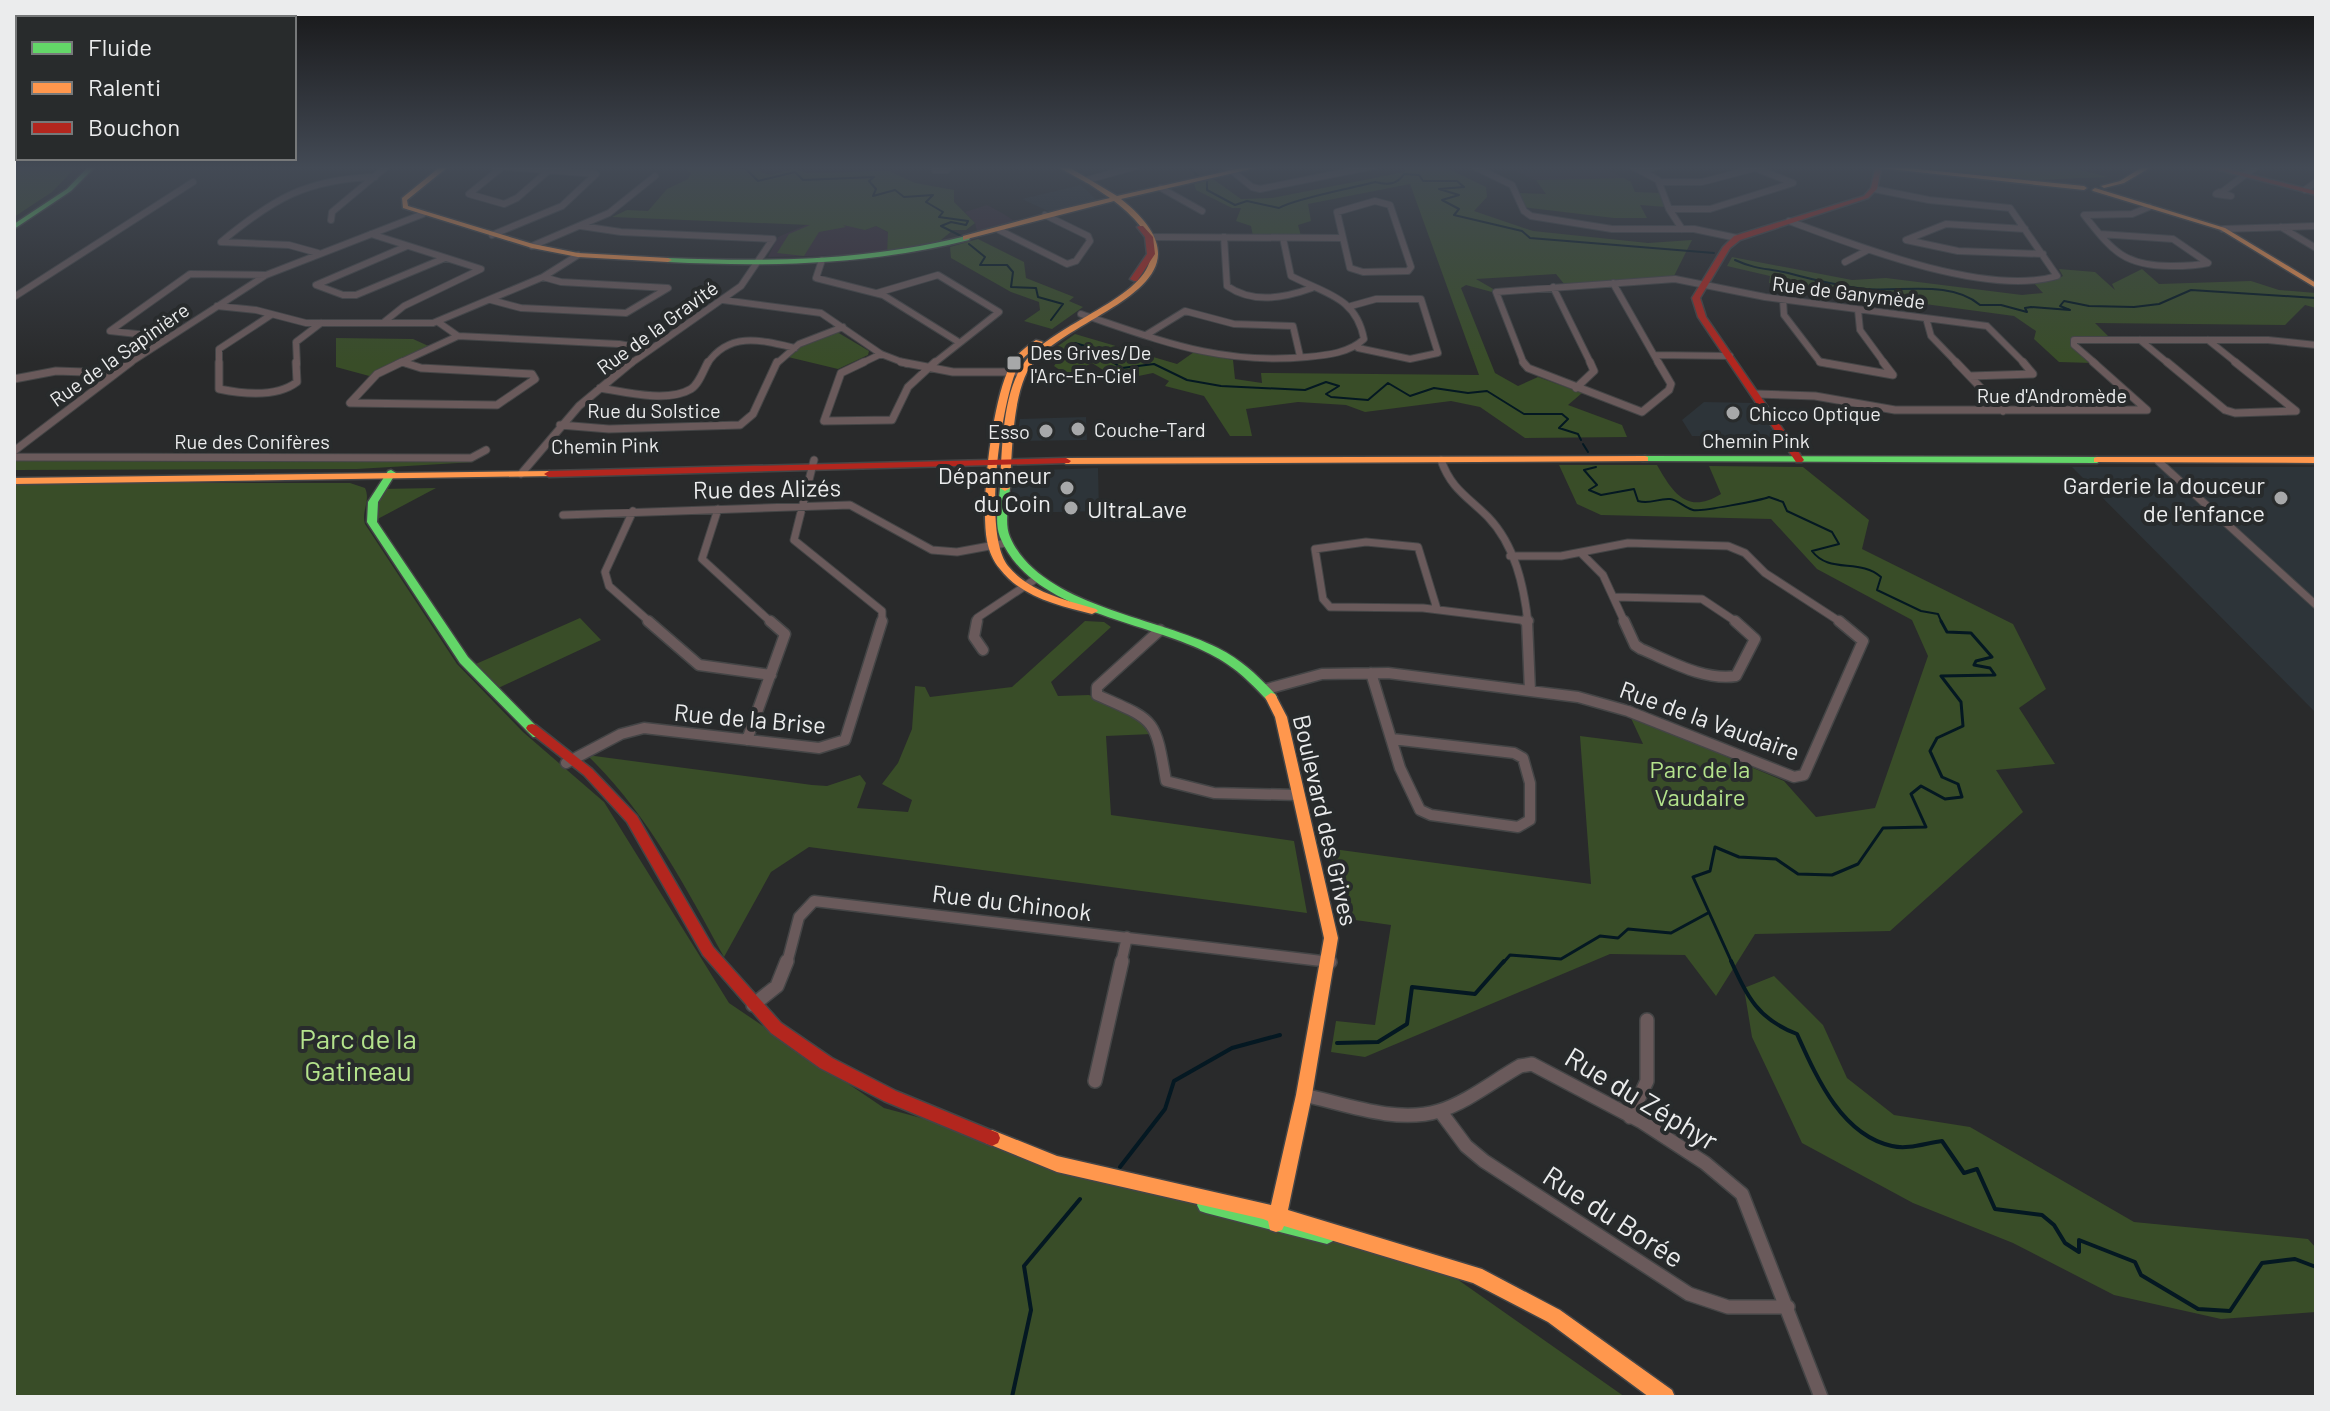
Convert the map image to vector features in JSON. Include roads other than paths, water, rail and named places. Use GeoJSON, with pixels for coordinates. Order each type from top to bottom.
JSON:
{"type":"FeatureCollection","features":[{"type":"Feature","properties":{"kind":"street"},"geometry":{"type":"LineString","coordinates":[[14,297],[115,232]]}},
{"type":"Feature","properties":{"kind":"street"},"geometry":{"type":"LineString","coordinates":[[235,232],[221,242],[289,245],[318,253]]}},
{"type":"Feature","properties":{"kind":"street","name":"Rue de la Sapinière"},"geometry":{"type":"LineString","coordinates":[[14,454],[115,373],[166,337],[266,275],[377,232]]}},
{"type":"Feature","properties":{"kind":"street"},"geometry":{"type":"LineString","coordinates":[[482,232],[578,255],[822,262],[929,249],[992,232]]}},
{"type":"Feature","properties":{"kind":"street"},"geometry":{"type":"LineString","coordinates":[[492,235],[500,232]]}},
{"type":"Feature","properties":{"kind":"street"},"geometry":{"type":"LineString","coordinates":[[532,246],[567,232]]}},
{"type":"Feature","properties":{"kind":"street"},"geometry":{"type":"LineString","coordinates":[[620,232],[773,237],[759,261]]}},
{"type":"Feature","properties":{"kind":"street"},"geometry":{"type":"LineString","coordinates":[[1003,232],[1067,264],[1076,261],[1090,241],[1088,236],[1079,232]]}},
{"type":"Feature","properties":{"kind":"street"},"geometry":{"type":"LineString","coordinates":[[992,546],[989,526],[1017,372],[1086,316],[1151,274],[1162,250],[1148,232]]}},
{"type":"Feature","properties":{"kind":"street"},"geometry":{"type":"LineString","coordinates":[[1342,232],[1354,271],[1410,269],[1398,232]]}},
{"type":"Feature","properties":{"kind":"street"},"geometry":{"type":"LineString","coordinates":[[1699,232],[1737,238]]}},
{"type":"Feature","properties":{"kind":"street"},"geometry":{"type":"LineString","coordinates":[[1756,232],[1737,238],[1727,247],[1696,298],[1697,309],[1799,460]]}},
{"type":"Feature","properties":{"kind":"street"},"geometry":{"type":"LineString","coordinates":[[1817,232],[1891,261],[1963,275],[2028,279],[2057,276],[2027,232]]}},
{"type":"Feature","properties":{"kind":"street"},"geometry":{"type":"LineString","coordinates":[[1926,232],[1906,240],[1958,251],[2043,254]]}},
{"type":"Feature","properties":{"kind":"street"},"geometry":{"type":"LineString","coordinates":[[2228,232],[2316,286]]}},
{"type":"Feature","properties":{"kind":"street"},"geometry":{"type":"LineString","coordinates":[[2289,232],[2316,248]]}},
{"type":"Feature","properties":{"kind":"street"},"geometry":{"type":"LineString","coordinates":[[371,234],[481,271],[404,306],[384,322]]}},
{"type":"Feature","properties":{"kind":"street"},"geometry":{"type":"LineString","coordinates":[[2100,234],[2173,239],[2208,263],[2135,266],[2117,254],[2100,234]]}},
{"type":"Feature","properties":{"kind":"street"},"geometry":{"type":"LineString","coordinates":[[1154,237],[1343,238]]}},
{"type":"Feature","properties":{"kind":"street"},"geometry":{"type":"LineString","coordinates":[[1224,237],[1227,286],[1231,290],[1254,297],[1283,297],[1312,288]]}},
{"type":"Feature","properties":{"kind":"street"},"geometry":{"type":"LineString","coordinates":[[1086,316],[1216,356],[1337,356],[1358,348],[1364,339],[1360,317],[1351,306],[1291,276],[1283,238]]}},
{"type":"Feature","properties":{"kind":"street"},"geometry":{"type":"LineString","coordinates":[[407,246],[316,285],[343,295],[356,295],[445,258]]}},
{"type":"Feature","properties":{"kind":"street"},"geometry":{"type":"LineString","coordinates":[[1845,262],[1866,251]]}},
{"type":"Feature","properties":{"kind":"street"},"geometry":{"type":"LineString","coordinates":[[217,306],[251,309],[292,321],[438,322],[543,277],[578,255]]}},
{"type":"Feature","properties":{"kind":"street","name":"Rue de la Gravité"},"geometry":{"type":"LineString","coordinates":[[524,471],[560,425],[600,388],[648,349],[747,281],[759,261]]}},
{"type":"Feature","properties":{"kind":"street"},"geometry":{"type":"LineString","coordinates":[[822,262],[816,278],[877,293],[957,341]]}},
{"type":"Feature","properties":{"kind":"street"},"geometry":{"type":"LineString","coordinates":[[166,337],[112,334],[110,331],[190,274],[266,275]]}},
{"type":"Feature","properties":{"kind":"street"},"geometry":{"type":"LineString","coordinates":[[877,293],[938,275],[999,311],[957,341],[905,391],[892,420],[824,421],[841,373],[881,354]]}},
{"type":"Feature","properties":{"kind":"street"},"geometry":{"type":"LineString","coordinates":[[491,300],[521,308],[626,313],[668,288],[561,282],[543,277]]}},
{"type":"Feature","properties":{"kind":"street","name":"Rue de Ganymède"},"geometry":{"type":"LineString","coordinates":[[1655,355],[1671,387],[1642,412],[1576,388],[1537,373],[1524,364],[1494,294],[1500,291],[1669,279],[1783,300],[1994,328],[2001,342],[2033,372],[2028,377],[1970,376]]}},
{"type":"Feature","properties":{"kind":"street"},"geometry":{"type":"LineString","coordinates":[[1613,283],[1655,355],[1730,356]]}},
{"type":"Feature","properties":{"kind":"street"},"geometry":{"type":"LineString","coordinates":[[1553,287],[1594,368],[1593,375],[1576,388]]}},
{"type":"Feature","properties":{"kind":"street"},"geometry":{"type":"LineString","coordinates":[[1351,306],[1376,299],[1421,299],[1438,353],[1427,358],[1384,357],[1358,348]]}},
{"type":"Feature","properties":{"kind":"street"},"geometry":{"type":"LineString","coordinates":[[723,300],[809,309],[843,327],[881,354],[930,370],[1017,372]]}},
{"type":"Feature","properties":{"kind":"street"},"geometry":{"type":"LineString","coordinates":[[1783,300],[1784,315],[1820,362],[1893,375],[1858,326],[1858,310]]}},
{"type":"Feature","properties":{"kind":"street"},"geometry":{"type":"LineString","coordinates":[[1146,335],[1185,311],[1234,324],[1293,326],[1300,356]]}},
{"type":"Feature","properties":{"kind":"street"},"geometry":{"type":"LineString","coordinates":[[271,315],[219,349],[219,389],[278,391],[294,387],[297,382],[296,342],[321,323]]}},
{"type":"Feature","properties":{"kind":"street"},"geometry":{"type":"LineString","coordinates":[[1926,318],[1931,336],[2003,411]]}},
{"type":"Feature","properties":{"kind":"street"},"geometry":{"type":"LineString","coordinates":[[438,322],[458,336]]}},
{"type":"Feature","properties":{"kind":"street","name":"Rue du Solstice"},"geometry":{"type":"LineString","coordinates":[[560,425],[600,429],[740,425],[751,418],[775,364],[795,348],[843,327]]}},
{"type":"Feature","properties":{"kind":"street"},"geometry":{"type":"LineString","coordinates":[[402,362],[421,368],[528,373],[536,377],[497,405],[350,403],[377,374],[402,362],[458,336],[648,349]]}},
{"type":"Feature","properties":{"kind":"street"},"geometry":{"type":"LineString","coordinates":[[600,388],[636,393],[685,391],[695,385],[712,356],[736,339],[751,338],[795,348]]}},
{"type":"Feature","properties":{"kind":"street","name":"Rue d'Andromède"},"geometry":{"type":"LineString","coordinates":[[1756,394],[1809,395],[1895,410],[2147,410],[2072,343],[2082,340],[2208,340],[2316,345]]}},
{"type":"Feature","properties":{"kind":"street"},"geometry":{"type":"LineString","coordinates":[[2140,340],[2225,410],[2250,413],[2296,411],[2208,340]]}},
{"type":"Feature","properties":{"kind":"street"},"geometry":{"type":"LineString","coordinates":[[14,379],[56,371],[115,373]]}},
{"type":"Feature","properties":{"kind":"street","name":"Rue des Conifères"},"geometry":{"type":"LineString","coordinates":[[14,454],[471,458],[486,450]]}},
{"type":"Feature","properties":{"kind":"street"},"geometry":{"type":"LineString","coordinates":[[1002,458],[1006,543]]}},
{"type":"Feature","properties":{"kind":"street","name":"Chemin Pink"},"geometry":{"type":"LineString","coordinates":[[14,481],[229,480],[1002,458],[2316,460]]}},
{"type":"Feature","properties":{"kind":"street"},"geometry":{"type":"LineString","coordinates":[[1441,460],[1453,491],[1499,529],[1510,556],[1528,606],[1530,691]]}},
{"type":"Feature","properties":{"kind":"street"},"geometry":{"type":"LineString","coordinates":[[2158,461],[2316,605]]}},
{"type":"Feature","properties":{"kind":"street","name":"Rue de la Brise"},"geometry":{"type":"LineString","coordinates":[[570,761],[636,729],[826,748],[845,740],[882,624],[879,606],[796,544],[793,537],[813,463]]}},
{"type":"Feature","properties":{"kind":"street","name":"Chemin Pink"},"geometry":{"type":"LineString","coordinates":[[14,473],[390,474]]}},
{"type":"Feature","properties":{"kind":"street"},"geometry":{"type":"LineString","coordinates":[[373,502],[390,474]]}},
{"type":"Feature","properties":{"kind":"street"},"geometry":{"type":"LineString","coordinates":[[229,480],[363,482],[372,488],[372,522],[464,660],[532,728],[610,795],[638,828],[708,951],[753,1005],[800,1046],[890,1096],[1057,1164],[1446,1265],[1514,1292],[1554,1316],[1665,1397]]}},
{"type":"Feature","properties":{"kind":"street","name":"Rue des Alizés"},"geometry":{"type":"LineString","coordinates":[[563,515],[802,506],[857,507],[930,552],[1006,543]]}},
{"type":"Feature","properties":{"kind":"street"},"geometry":{"type":"LineString","coordinates":[[718,509],[702,559],[785,634],[747,740]]}},
{"type":"Feature","properties":{"kind":"street"},"geometry":{"type":"LineString","coordinates":[[633,511],[605,572],[609,586],[699,665],[771,675]]}},
{"type":"Feature","properties":{"kind":"street","name":"Boulevard des Grives"},"geometry":{"type":"LineString","coordinates":[[1006,543],[1013,559],[1031,582]]}},
{"type":"Feature","properties":{"kind":"street","name":"Rue de la Vaudaire"},"geometry":{"type":"LineString","coordinates":[[1267,689],[1312,676],[1371,673],[1578,697],[1628,711],[1794,777],[1804,775],[1860,651],[1863,641],[1855,631],[1765,573],[1745,553],[1728,546],[1628,543],[1581,553],[1510,556]]}},
{"type":"Feature","properties":{"kind":"street"},"geometry":{"type":"LineString","coordinates":[[1437,609],[1418,547],[1405,544],[1328,544],[1315,549],[1323,599],[1330,607],[1437,609],[1528,621]]}},
{"type":"Feature","properties":{"kind":"street","name":"Boulevard des Grives"},"geometry":{"type":"LineString","coordinates":[[992,546],[1007,571],[1231,658],[1267,689],[1281,717],[1331,938],[1330,962],[1277,1220]]}},
{"type":"Feature","properties":{"kind":"street"},"geometry":{"type":"LineString","coordinates":[[1581,553],[1603,575],[1635,645],[1716,677],[1736,676],[1755,639],[1749,630],[1702,599],[1614,597]]}},
{"type":"Feature","properties":{"kind":"street"},"geometry":{"type":"LineString","coordinates":[[983,650],[974,637],[977,618],[1031,582]]}},
{"type":"Feature","properties":{"kind":"street"},"geometry":{"type":"LineString","coordinates":[[1160,630],[1097,687],[1097,695],[1148,717],[1158,733],[1166,781],[1176,786],[1234,793],[1298,795]]}},
{"type":"Feature","properties":{"kind":"street"},"geometry":{"type":"LineString","coordinates":[[1371,673],[1392,739],[1419,810],[1431,815],[1518,827],[1530,820],[1530,783],[1523,758],[1514,753],[1392,739]]}},
{"type":"Feature","properties":{"kind":"street","name":"Rue du Chinook"},"geometry":{"type":"LineString","coordinates":[[753,1005],[779,984],[800,918],[808,904],[814,901],[1330,962]]}},
{"type":"Feature","properties":{"kind":"street"},"geometry":{"type":"LineString","coordinates":[[1095,1081],[1127,937]]}},
{"type":"Feature","properties":{"kind":"street"},"geometry":{"type":"LineString","coordinates":[[1630,1117],[1647,1081],[1647,1020]]}},
{"type":"Feature","properties":{"kind":"street","name":"Rue du Zéphyr"},"geometry":{"type":"LineString","coordinates":[[1304,1095],[1400,1115],[1440,1111],[1520,1066],[1532,1064],[1630,1117],[1725,1177],[1742,1194],[1821,1397]]}},
{"type":"Feature","properties":{"kind":"street","name":"Rue du Borée"},"geometry":{"type":"LineString","coordinates":[[1440,1111],[1466,1146],[1484,1161],[1689,1294],[1728,1307],[1788,1307]]}},
{"type":"Feature","properties":{"kind":"waterway"},"geometry":{"type":"LineString","coordinates":[[953,232],[961,236]]}},
{"type":"Feature","properties":{"kind":"waterway"},"geometry":{"type":"LineString","coordinates":[[1523,232],[1530,238],[1714,253]]}},
{"type":"Feature","properties":{"kind":"waterway"},"geometry":{"type":"LineString","coordinates":[[969,244],[985,257],[980,265],[1007,265],[1013,272],[1011,287],[1036,288],[1038,297],[1063,304],[1051,320]]}},
{"type":"Feature","properties":{"kind":"waterway"},"geometry":{"type":"LineString","coordinates":[[1735,260],[1856,288],[1955,292],[1980,305],[2001,305],[2027,312],[2025,308],[2031,307],[2070,310],[2060,306],[2064,301],[2089,306],[2159,304],[2191,290],[2316,298]]}},
{"type":"Feature","properties":{"kind":"waterway"},"geometry":{"type":"LineString","coordinates":[[1075,343],[1102,351],[1101,355],[1122,368],[1154,364],[1187,380],[1221,386],[1305,390],[1326,382],[1339,386],[1326,394],[1331,397],[1368,400],[1388,383],[1410,396],[1434,388],[1468,393],[1487,391],[1524,414],[1562,414],[1568,419],[1559,428],[1578,434],[1581,440]]}},
{"type":"Feature","properties":{"kind":"waterway"},"geometry":{"type":"LineString","coordinates":[[1583,444],[1588,452]]}},
{"type":"Feature","properties":{"kind":"waterway"},"geometry":{"type":"LineString","coordinates":[[1596,467],[1584,470],[1597,485],[1589,490],[1601,495],[1634,489],[1638,501],[1670,499],[1693,510],[1769,497],[1783,502],[1787,511],[1832,532],[1839,544],[1812,551],[1819,558],[1873,571],[1881,577],[1877,590],[1921,611],[1938,614],[1942,622]]}},
{"type":"Feature","properties":{"kind":"waterway"},"geometry":{"type":"LineString","coordinates":[[1732,963],[1693,877],[1710,871],[1715,847],[1739,857],[1776,859],[1798,874],[1832,875],[1858,864],[1883,828],[1926,827],[1911,794],[1921,786],[1945,799],[1962,797],[1958,784],[1942,777],[1930,751],[1937,738],[1963,726],[1961,702],[1941,676],[1995,675],[1990,668],[1974,665],[1976,661],[1992,657],[1971,633],[1947,632],[1942,622]]}},
{"type":"Feature","properties":{"kind":"waterway"},"geometry":{"type":"LineString","coordinates":[[1503,963],[1510,955],[1561,959],[1600,936],[1618,938],[1628,929],[1671,933],[1708,913]]}},
{"type":"Feature","properties":{"kind":"waterway"},"geometry":{"type":"LineString","coordinates":[[1337,1043],[1378,1042],[1407,1024],[1412,987],[1475,994],[1504,961]]}},
{"type":"Feature","properties":{"kind":"waterway"},"geometry":{"type":"LineString","coordinates":[[1731,961],[1743,986],[1763,1014],[1797,1034],[1832,1102],[1858,1130],[1874,1140],[1898,1147],[1942,1141],[1964,1173],[1977,1169],[1995,1209],[2042,1215],[2054,1225],[2065,1243],[2079,1252],[2079,1240],[2135,1262],[2141,1275],[2198,1309],[2230,1311],[2262,1263],[2295,1259],[2316,1267]]}},
{"type":"Feature","properties":{"kind":"waterway"},"geometry":{"type":"LineString","coordinates":[[1120,1167],[1165,1109],[1174,1081],[1232,1048],[1280,1035]]}},
{"type":"Feature","properties":{"kind":"waterway"},"geometry":{"type":"LineString","coordinates":[[1012,1397],[1031,1310],[1024,1266],[1080,1199]]}},
{"type":"Feature","properties":{"kind":"place","name":"Des Grives/De l'Arc-En-Ciel"},"geometry":{"type":"Point","coordinates":[1014,363]}},
{"type":"Feature","properties":{"kind":"place","name":"Chicco Optique"},"geometry":{"type":"Point","coordinates":[1733,413]}},
{"type":"Feature","properties":{"kind":"place","name":"Couche-Tard"},"geometry":{"type":"Point","coordinates":[1078,429]}},
{"type":"Feature","properties":{"kind":"place","name":"Esso"},"geometry":{"type":"Point","coordinates":[1046,431]}},
{"type":"Feature","properties":{"kind":"place","name":"Dépanneur du Coin"},"geometry":{"type":"Point","coordinates":[1067,488]}},
{"type":"Feature","properties":{"kind":"place","name":"Garderie la douceur de l'enfance"},"geometry":{"type":"Point","coordinates":[2281,498]}},
{"type":"Feature","properties":{"kind":"place","name":"UltraLave"},"geometry":{"type":"Point","coordinates":[1071,508]}},
{"type":"Feature","properties":{"kind":"park label","name":"Parc de la Vaudaire"},"geometry":{"type":"Point","coordinates":[1700,782]}},
{"type":"Feature","properties":{"kind":"park label","name":"Parc de la Gatineau"},"geometry":{"type":"Point","coordinates":[358,1054]}}]}
